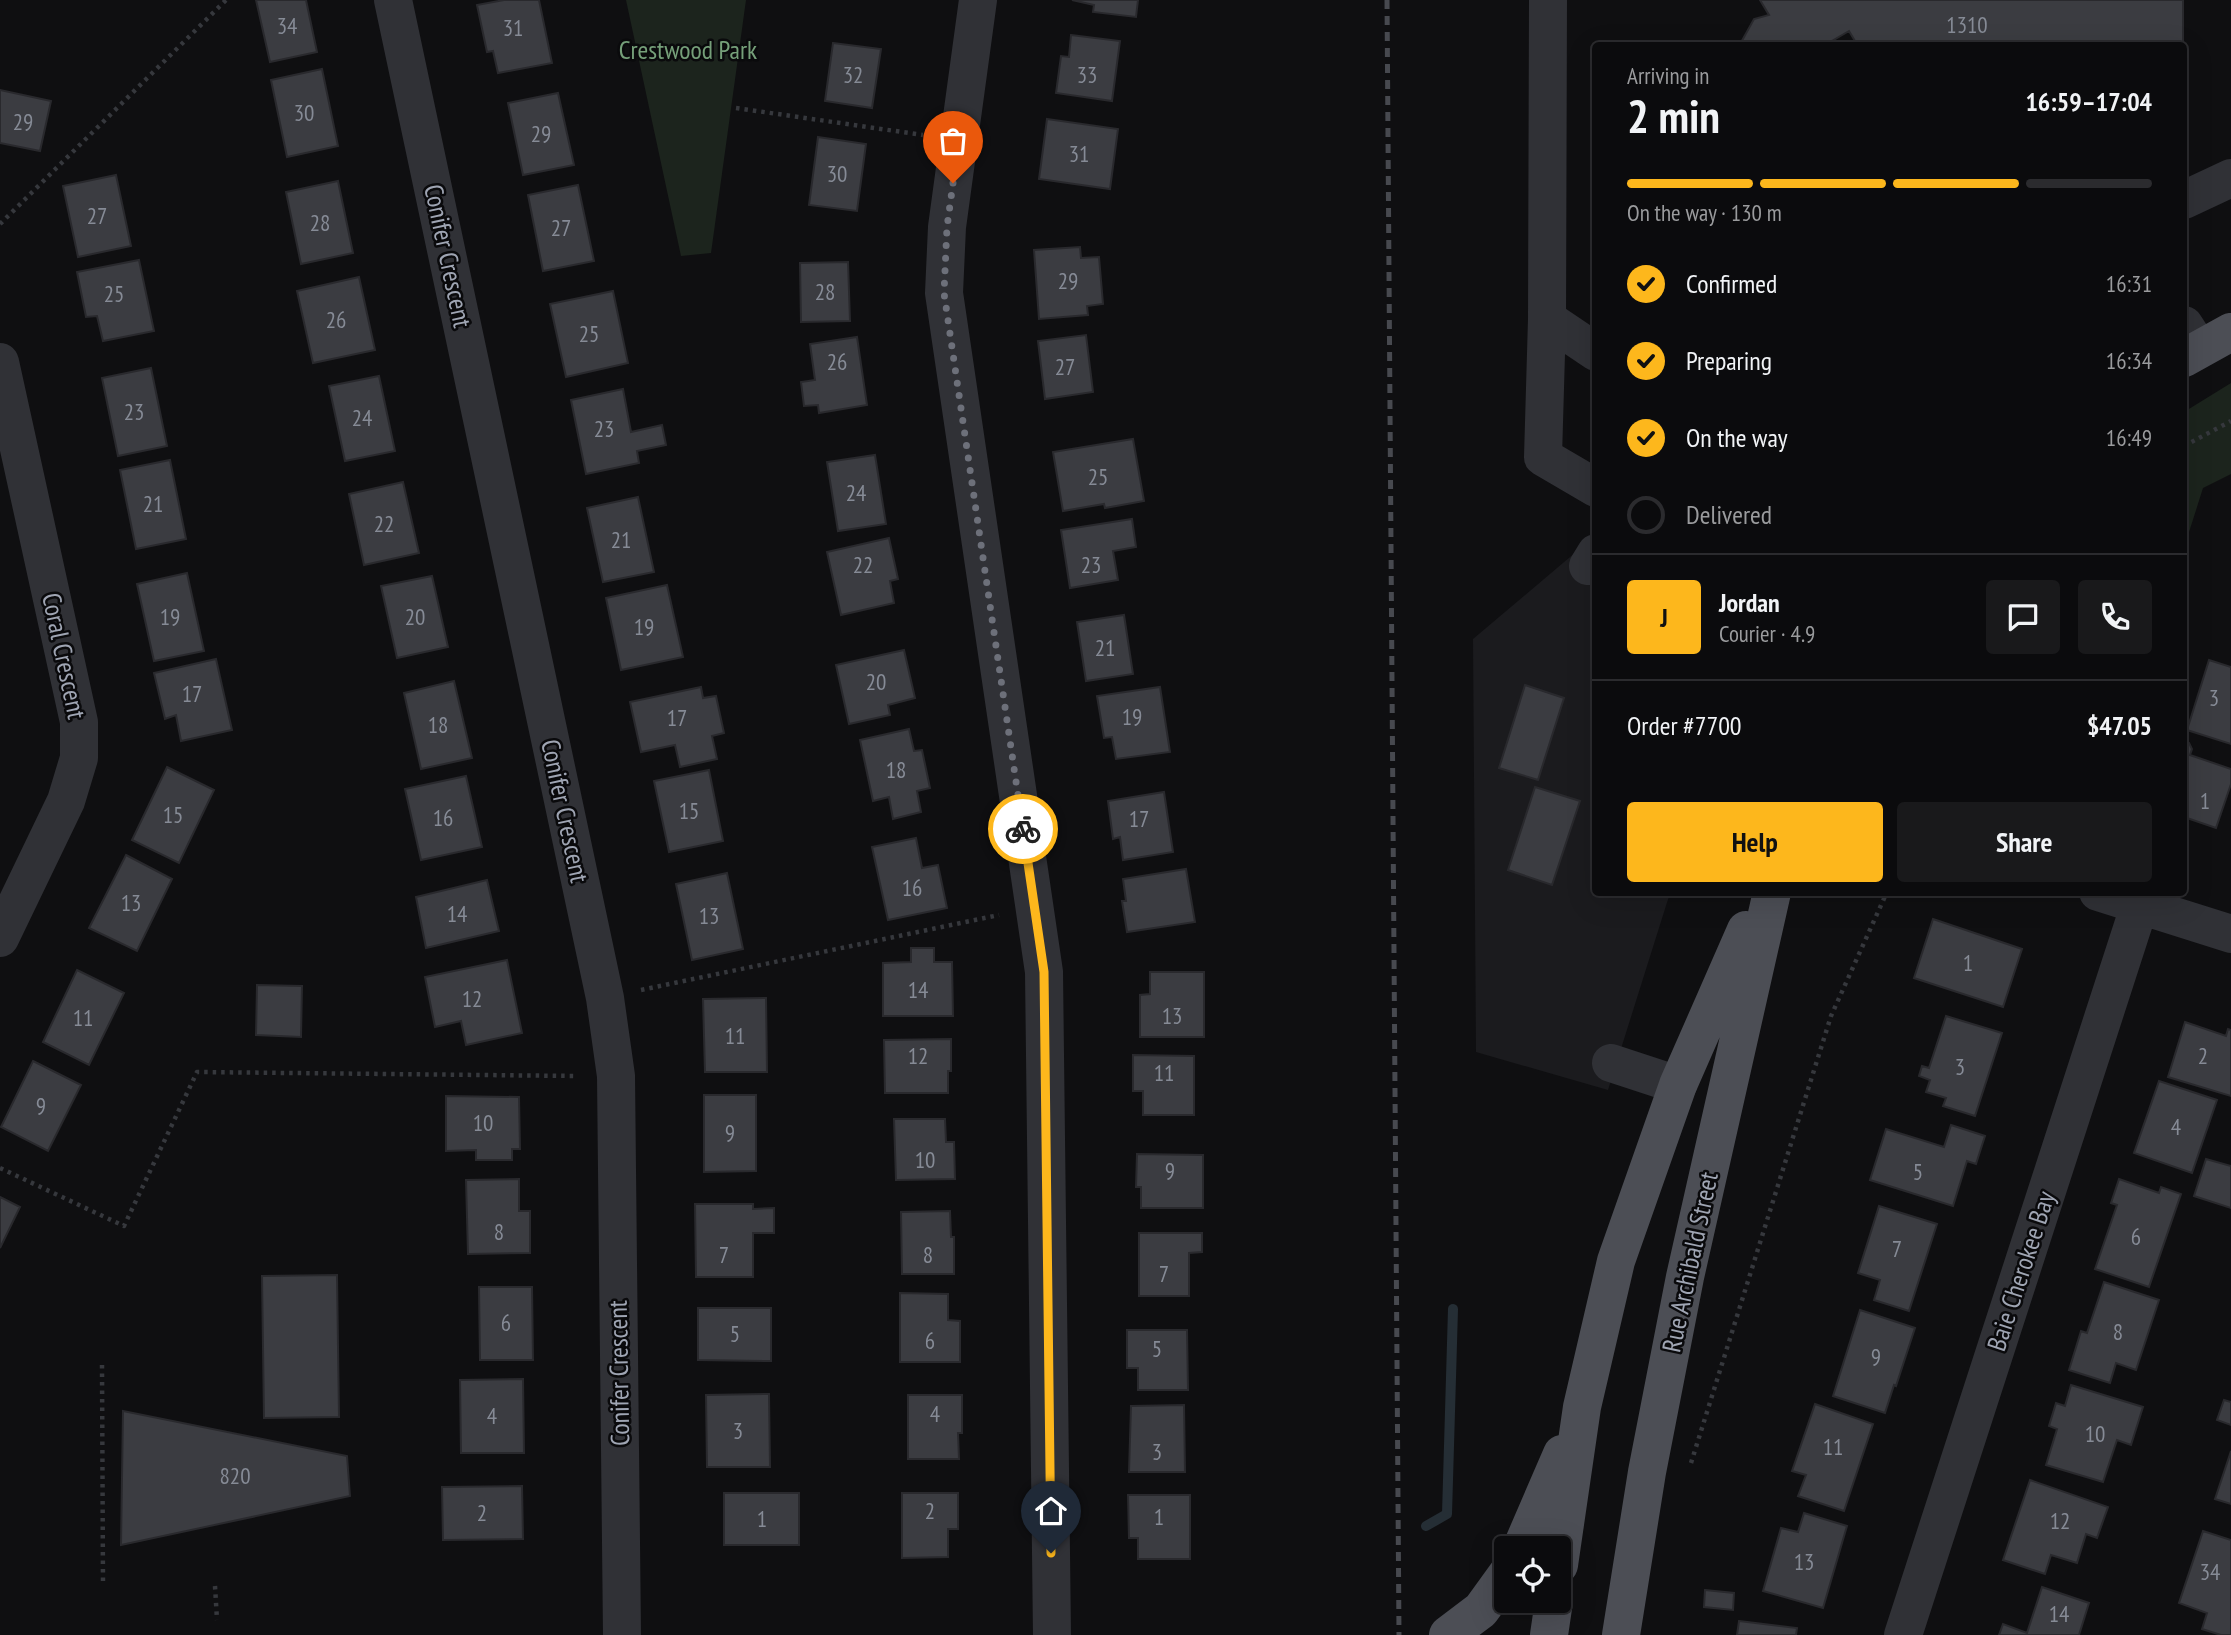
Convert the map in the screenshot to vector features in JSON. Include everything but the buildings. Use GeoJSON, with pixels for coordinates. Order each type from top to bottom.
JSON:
{"type":"FeatureCollection","features":[{"type":"Feature","properties":{"kind":"main road"},"geometry":{"type":"LineString","coordinates":[[1563,1536],[1583,1407],[1616,1261],[1678,1085],[1760,896]]}},
{"type":"Feature","properties":{"kind":"main road","name":"Rue Archibald Street"},"geometry":{"type":"LineString","coordinates":[[1621,1635],[1649,1460],[1685,1277],[1771,896]]}},
{"type":"Feature","properties":{"kind":"main road"},"geometry":{"type":"LineString","coordinates":[[1527,1536],[1583,1407]]}},
{"type":"Feature","properties":{"kind":"main road"},"geometry":{"type":"LineString","coordinates":[[1448,1635],[1480,1610],[1494,1591]]}},
{"type":"Feature","properties":{"kind":"main road"},"geometry":{"type":"LineString","coordinates":[[1549,1635],[1552,1613]]}},
{"type":"Feature","properties":{"kind":"street","name":"Conifer Crescent"},"geometry":{"type":"LineString","coordinates":[[393,0],[605,998],[616,1076],[622,1635]]}},
{"type":"Feature","properties":{"kind":"street"},"geometry":{"type":"LineString","coordinates":[[978,0],[947,227],[944,293],[1044,972],[1052,1635]]}},
{"type":"Feature","properties":{"kind":"street"},"geometry":{"type":"LineString","coordinates":[[1548,0],[1547,320],[1543,457],[1592,486]]}},
{"type":"Feature","properties":{"kind":"street"},"geometry":{"type":"LineString","coordinates":[[2187,199],[2231,178]]}},
{"type":"Feature","properties":{"kind":"street"},"geometry":{"type":"LineString","coordinates":[[1547,320],[1592,349]]}},
{"type":"Feature","properties":{"kind":"street","name":"Coral Crescent"},"geometry":{"type":"LineString","coordinates":[[0,362],[79,722],[79,758],[66,801],[0,938]]}},
{"type":"Feature","properties":{"kind":"street"},"geometry":{"type":"LineString","coordinates":[[2110,896],[2231,934]]}},
{"type":"Feature","properties":{"kind":"street","name":"Baie Cherokee Bay"},"geometry":{"type":"LineString","coordinates":[[1903,1635],[2139,906]]}},
{"type":"Feature","properties":{"kind":"street"},"geometry":{"type":"LineString","coordinates":[[1611,1063],[1678,1085]]}},
{"type":"Feature","properties":{"kind":"path"},"geometry":{"type":"LineString","coordinates":[[0,224],[226,0]]}},
{"type":"Feature","properties":{"kind":"path"},"geometry":{"type":"LineString","coordinates":[[736,108],[959,140]]}},
{"type":"Feature","properties":{"kind":"path"},"geometry":{"type":"LineString","coordinates":[[2187,444],[2231,421]]}},
{"type":"Feature","properties":{"kind":"path"},"geometry":{"type":"LineString","coordinates":[[1689,1469],[1831,1016],[1885,896]]}},
{"type":"Feature","properties":{"kind":"path"},"geometry":{"type":"LineString","coordinates":[[605,998],[1034,907]]}},
{"type":"Feature","properties":{"kind":"path"},"geometry":{"type":"LineString","coordinates":[[0,1168],[124,1226],[197,1072],[616,1076]]}},
{"type":"Feature","properties":{"kind":"path"},"geometry":{"type":"LineString","coordinates":[[102,1365],[103,1587]]}},
{"type":"Feature","properties":{"kind":"path"},"geometry":{"type":"LineString","coordinates":[[215,1586],[217,1620]]}},
{"type":"Feature","properties":{"kind":"shaded area"},"geometry":{"type":"Polygon","coordinates":[[[1592,538],[1592,896],[1669,896],[1608,1090],[1476,1052],[1473,639],[1592,538]]]}},
{"type":"Feature","properties":{"kind":"green space","name":"Crestwood Park"},"geometry":{"type":"Polygon","coordinates":[[[626,0],[746,0],[711,253],[681,256],[626,0]]]}},
{"type":"Feature","properties":{"kind":"green space"},"geometry":{"type":"Polygon","coordinates":[[[2231,383],[2231,474],[2203,488],[2187,539],[2187,410],[2231,383]]]}},
{"type":"Feature","properties":{"kind":"waterway"},"geometry":{"type":"LineString","coordinates":[[1426,1526],[1447,1514],[1453,1309]]}},
{"type":"Feature","properties":{"kind":"railway"},"geometry":{"type":"LineString","coordinates":[[1387,0],[1399,1635]]}},
{"type":"Feature","properties":{"kind":"way so far"},"geometry":{"type":"LineString","coordinates":[[953,183],[947,227],[944,293],[1023,829]]}},
{"type":"Feature","properties":{"kind":"route"},"geometry":{"type":"LineString","coordinates":[[1023,829],[1044,972],[1051,1553]]}}]}
